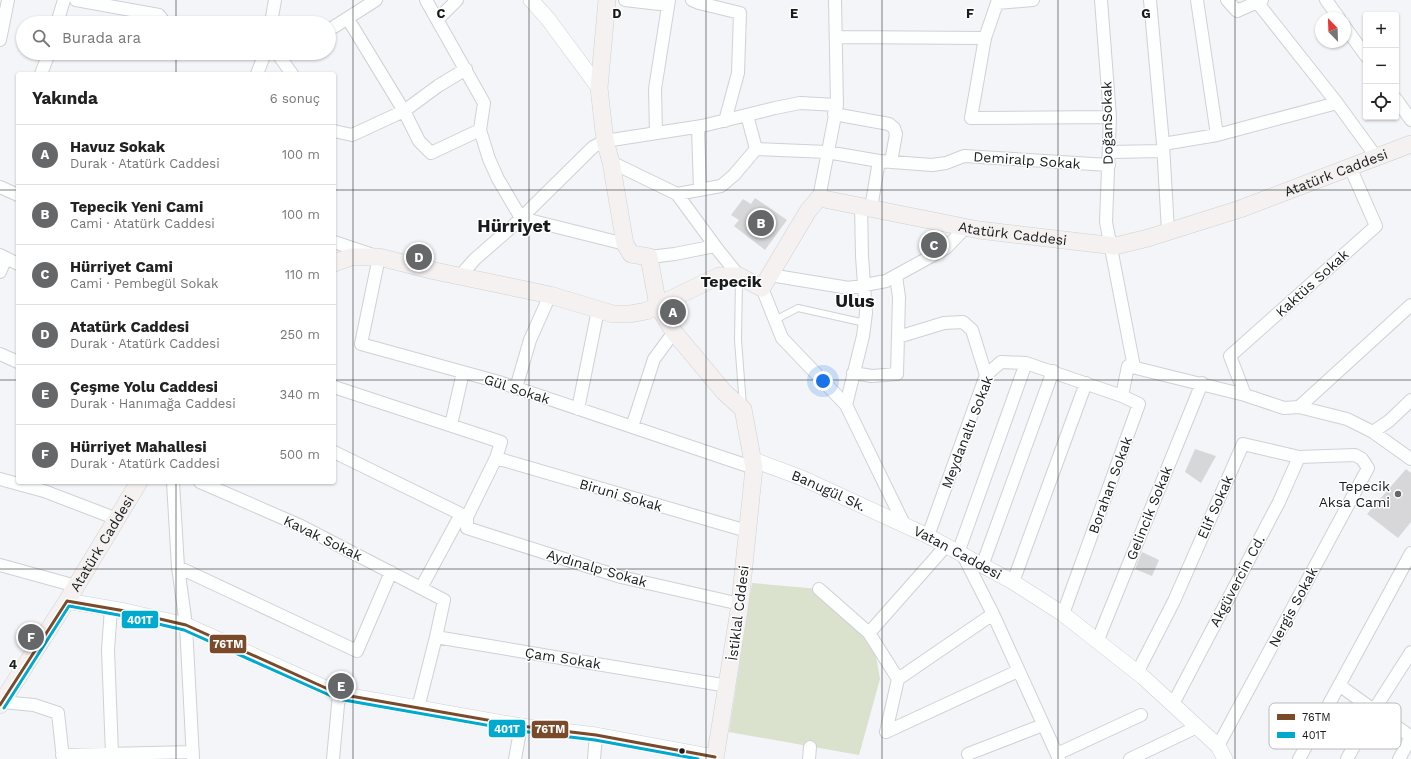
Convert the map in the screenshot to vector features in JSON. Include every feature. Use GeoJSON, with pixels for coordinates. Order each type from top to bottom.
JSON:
{"type":"FeatureCollection","features":[{"type":"Feature","properties":{"kind":"main road"},"geometry":{"type":"LineString","coordinates":[[608,0],[599,88],[605,141],[611,162],[625,244],[631,254],[649,257],[658,306],[674,332],[724,392],[743,409]]}},
{"type":"Feature","properties":{"kind":"main road","name":"Atatürk Caddesi"},"geometry":{"type":"LineString","coordinates":[[819,198],[866,206],[966,227],[1110,246],[1148,238],[1240,209],[1411,144]]}},
{"type":"Feature","properties":{"kind":"main road"},"geometry":{"type":"LineString","coordinates":[[336,262],[351,257],[380,257],[435,271],[550,296],[613,314],[630,314],[646,311],[658,306],[718,276],[739,276],[766,282],[808,211],[819,198]]}},
{"type":"Feature","properties":{"kind":"main road","name":"İstiklal Cddesi"},"geometry":{"type":"LineString","coordinates":[[715,758],[728,686],[740,604],[753,464],[743,409]]}},
{"type":"Feature","properties":{"kind":"main road","name":"Atatürk Caddesi"},"geometry":{"type":"LineString","coordinates":[[1,703],[67,601],[138,484]]}},
{"type":"Feature","properties":{"kind":"street"},"geometry":{"type":"LineString","coordinates":[[0,40],[8,0]]}},
{"type":"Feature","properties":{"kind":"street"},"geometry":{"type":"LineString","coordinates":[[59,16],[64,0]]}},
{"type":"Feature","properties":{"kind":"street"},"geometry":{"type":"LineString","coordinates":[[76,0],[161,16]]}},
{"type":"Feature","properties":{"kind":"street"},"geometry":{"type":"LineString","coordinates":[[272,16],[275,0]]}},
{"type":"Feature","properties":{"kind":"street"},"geometry":{"type":"LineString","coordinates":[[426,0],[466,69],[484,104],[480,130],[498,179],[521,218],[625,244]]}},
{"type":"Feature","properties":{"kind":"street"},"geometry":{"type":"LineString","coordinates":[[437,20],[457,0]]}},
{"type":"Feature","properties":{"kind":"street"},"geometry":{"type":"LineString","coordinates":[[531,0],[548,19],[599,88]]}},
{"type":"Feature","properties":{"kind":"street"},"geometry":{"type":"LineString","coordinates":[[625,0],[669,2],[655,89],[656,133]]}},
{"type":"Feature","properties":{"kind":"street"},"geometry":{"type":"LineString","coordinates":[[692,0],[699,4],[740,13],[738,72],[725,120]]}},
{"type":"Feature","properties":{"kind":"street"},"geometry":{"type":"LineString","coordinates":[[819,198],[835,110],[837,37],[835,0]]}},
{"type":"Feature","properties":{"kind":"street"},"geometry":{"type":"LineString","coordinates":[[1033,0],[997,1],[985,38],[971,118],[1110,117]]}},
{"type":"Feature","properties":{"kind":"street","name":"DoğanSokak"},"geometry":{"type":"LineString","coordinates":[[1101,0],[1110,117],[1106,222],[1131,366]]}},
{"type":"Feature","properties":{"kind":"street"},"geometry":{"type":"LineString","coordinates":[[1150,0],[1163,148],[1168,231]]}},
{"type":"Feature","properties":{"kind":"street"},"geometry":{"type":"LineString","coordinates":[[1197,0],[1217,135]]}},
{"type":"Feature","properties":{"kind":"street"},"geometry":{"type":"LineString","coordinates":[[1227,0],[1237,11],[1260,1],[1377,158]]}},
{"type":"Feature","properties":{"kind":"street"},"geometry":{"type":"LineString","coordinates":[[1326,0],[1335,12]]}},
{"type":"Feature","properties":{"kind":"street"},"geometry":{"type":"LineString","coordinates":[[336,26],[373,1]]}},
{"type":"Feature","properties":{"kind":"street"},"geometry":{"type":"LineString","coordinates":[[348,19],[404,112],[418,141],[431,153],[480,130]]}},
{"type":"Feature","properties":{"kind":"street"},"geometry":{"type":"LineString","coordinates":[[1351,35],[1363,52]]}},
{"type":"Feature","properties":{"kind":"street"},"geometry":{"type":"LineString","coordinates":[[837,37],[985,38]]}},
{"type":"Feature","properties":{"kind":"street"},"geometry":{"type":"LineString","coordinates":[[42,72],[46,60]]}},
{"type":"Feature","properties":{"kind":"street"},"geometry":{"type":"LineString","coordinates":[[258,72],[262,60]]}},
{"type":"Feature","properties":{"kind":"street"},"geometry":{"type":"LineString","coordinates":[[282,60],[291,72]]}},
{"type":"Feature","properties":{"kind":"street"},"geometry":{"type":"LineString","coordinates":[[336,132],[352,136],[404,112],[438,86],[466,69]]}},
{"type":"Feature","properties":{"kind":"street"},"geometry":{"type":"LineString","coordinates":[[460,276],[475,259],[521,218],[593,147],[605,141],[698,127],[800,103],[835,110],[889,124],[894,128],[896,134],[866,206],[864,286],[866,313],[865,323],[846,405]]}},
{"type":"Feature","properties":{"kind":"street"},"geometry":{"type":"LineString","coordinates":[[1109,152],[1163,148],[1337,103]]}},
{"type":"Feature","properties":{"kind":"street"},"geometry":{"type":"LineString","coordinates":[[1399,103],[1411,120]]}},
{"type":"Feature","properties":{"kind":"street"},"geometry":{"type":"LineString","coordinates":[[677,194],[721,186],[734,175],[756,149],[747,115]]}},
{"type":"Feature","properties":{"kind":"street"},"geometry":{"type":"LineString","coordinates":[[698,127],[700,190]]}},
{"type":"Feature","properties":{"kind":"street","name":"Demiralp Sokak"},"geometry":{"type":"LineString","coordinates":[[756,149],[827,152],[885,162],[932,165],[946,163],[964,156],[1109,165]]}},
{"type":"Feature","properties":{"kind":"street"},"geometry":{"type":"LineString","coordinates":[[611,162],[677,194],[739,276]]}},
{"type":"Feature","properties":{"kind":"street","name":"Kaktüs Sokak"},"geometry":{"type":"LineString","coordinates":[[1245,395],[1230,356],[1376,226],[1350,167]]}},
{"type":"Feature","properties":{"kind":"street"},"geometry":{"type":"LineString","coordinates":[[0,187],[16,194]]}},
{"type":"Feature","properties":{"kind":"street"},"geometry":{"type":"LineString","coordinates":[[766,282],[849,288],[886,281],[942,250],[966,227]]}},
{"type":"Feature","properties":{"kind":"street"},"geometry":{"type":"LineString","coordinates":[[336,243],[380,257]]}},
{"type":"Feature","properties":{"kind":"street"},"geometry":{"type":"LineString","coordinates":[[649,257],[675,254],[715,246]]}},
{"type":"Feature","properties":{"kind":"street"},"geometry":{"type":"LineString","coordinates":[[0,272],[3,257],[16,263]]}},
{"type":"Feature","properties":{"kind":"street","name":"Gül Sokak"},"geometry":{"type":"LineString","coordinates":[[380,257],[362,344],[516,388],[632,427],[753,464]]}},
{"type":"Feature","properties":{"kind":"street"},"geometry":{"type":"LineString","coordinates":[[853,373],[872,376],[897,374],[899,297],[896,276]]}},
{"type":"Feature","properties":{"kind":"street","name":"Vatan Caddesi"},"geometry":{"type":"LineString","coordinates":[[766,282],[775,320],[782,338],[846,405],[905,526],[928,536],[1013,582],[1063,614],[1173,704],[1222,753]]}},
{"type":"Feature","properties":{"kind":"street"},"geometry":{"type":"LineString","coordinates":[[516,388],[530,340],[550,296]]}},
{"type":"Feature","properties":{"kind":"street"},"geometry":{"type":"LineString","coordinates":[[1299,407],[1411,305]]}},
{"type":"Feature","properties":{"kind":"street"},"geometry":{"type":"LineString","coordinates":[[578,409],[598,310]]}},
{"type":"Feature","properties":{"kind":"street"},"geometry":{"type":"LineString","coordinates":[[898,337],[944,323],[963,322],[972,330],[986,375]]}},
{"type":"Feature","properties":{"kind":"street"},"geometry":{"type":"LineString","coordinates":[[632,427],[654,359],[674,332]]}},
{"type":"Feature","properties":{"kind":"street"},"geometry":{"type":"LineString","coordinates":[[0,354],[16,361]]}},
{"type":"Feature","properties":{"kind":"street","name":"Meydanaltı Sokak"},"geometry":{"type":"LineString","coordinates":[[928,536],[986,375],[1001,362],[1026,363],[1053,371],[1122,396]]}},
{"type":"Feature","properties":{"kind":"street"},"geometry":{"type":"LineString","coordinates":[[869,633],[956,552],[1026,363]]}},
{"type":"Feature","properties":{"kind":"street"},"geometry":{"type":"LineString","coordinates":[[1122,396],[1131,366],[1202,383],[1284,408],[1299,407],[1347,419],[1373,432],[1411,459]]}},
{"type":"Feature","properties":{"kind":"street"},"geometry":{"type":"LineString","coordinates":[[982,566],[1053,371]]}},
{"type":"Feature","properties":{"kind":"street"},"geometry":{"type":"LineString","coordinates":[[451,425],[463,372]]}},
{"type":"Feature","properties":{"kind":"street"},"geometry":{"type":"LineString","coordinates":[[1013,582],[1086,383]]}},
{"type":"Feature","properties":{"kind":"street","name":"Gelincik Sokak"},"geometry":{"type":"LineString","coordinates":[[1097,642],[1202,383]]}},
{"type":"Feature","properties":{"kind":"street"},"geometry":{"type":"LineString","coordinates":[[336,388],[501,442],[496,458],[464,516],[421,588]]}},
{"type":"Feature","properties":{"kind":"street","name":"Borahan Sokak"},"geometry":{"type":"LineString","coordinates":[[1063,614],[1139,404],[1122,396]]}},
{"type":"Feature","properties":{"kind":"street"},"geometry":{"type":"LineString","coordinates":[[1373,432],[1389,421],[1411,400]]}},
{"type":"Feature","properties":{"kind":"street","name":"Elif Sokak"},"geometry":{"type":"LineString","coordinates":[[1137,673],[1174,601],[1243,444],[1299,457],[1355,455],[1362,459],[1368,468]]}},
{"type":"Feature","properties":{"kind":"street"},"geometry":{"type":"LineString","coordinates":[[336,453],[464,516]]}},
{"type":"Feature","properties":{"kind":"street","name":"Akgüvercin Cd."},"geometry":{"type":"LineString","coordinates":[[1173,704],[1279,502],[1299,457]]}},
{"type":"Feature","properties":{"kind":"street","name":"Biruni Sokak"},"geometry":{"type":"LineString","coordinates":[[496,458],[746,531]]}},
{"type":"Feature","properties":{"kind":"street","name":"Banugül Sk."},"geometry":{"type":"LineString","coordinates":[[753,464],[802,478],[905,526]]}},
{"type":"Feature","properties":{"kind":"street","name":"Nergis Sokak"},"geometry":{"type":"LineString","coordinates":[[1222,753],[1368,468]]}},
{"type":"Feature","properties":{"kind":"street"},"geometry":{"type":"LineString","coordinates":[[0,479],[16,483]]}},
{"type":"Feature","properties":{"kind":"street"},"geometry":{"type":"LineString","coordinates":[[18,484],[44,491],[117,519]]}},
{"type":"Feature","properties":{"kind":"street"},"geometry":{"type":"LineString","coordinates":[[1,703],[34,705],[58,713],[63,757],[112,754],[193,756],[186,625],[178,567],[173,484]]}},
{"type":"Feature","properties":{"kind":"street","name":"Kavak Sokak"},"geometry":{"type":"LineString","coordinates":[[205,484],[301,526],[444,600],[436,637]]}},
{"type":"Feature","properties":{"kind":"street","name":"Aydınalp Sokak"},"geometry":{"type":"LineString","coordinates":[[464,516],[467,528],[621,577],[740,604]]}},
{"type":"Feature","properties":{"kind":"street"},"geometry":{"type":"LineString","coordinates":[[956,552],[993,614],[1058,757],[1141,715]]}},
{"type":"Feature","properties":{"kind":"street"},"geometry":{"type":"LineString","coordinates":[[1329,703],[1409,560]]}},
{"type":"Feature","properties":{"kind":"street"},"geometry":{"type":"LineString","coordinates":[[0,565],[76,586]]}},
{"type":"Feature","properties":{"kind":"street"},"geometry":{"type":"LineString","coordinates":[[178,567],[357,651],[391,572]]}},
{"type":"Feature","properties":{"kind":"street"},"geometry":{"type":"LineString","coordinates":[[819,589],[869,633],[898,679]]}},
{"type":"Feature","properties":{"kind":"street"},"geometry":{"type":"LineString","coordinates":[[67,601],[111,608],[186,625],[339,694],[520,726],[596,735],[715,758]]}},
{"type":"Feature","properties":{"kind":"street"},"geometry":{"type":"LineString","coordinates":[[111,608],[108,650],[112,754]]}},
{"type":"Feature","properties":{"kind":"street"},"geometry":{"type":"LineString","coordinates":[[993,614],[898,679],[886,732],[1018,671]]}},
{"type":"Feature","properties":{"kind":"street"},"geometry":{"type":"LineString","coordinates":[[418,708],[436,637]]}},
{"type":"Feature","properties":{"kind":"street","name":"Çam Sokak"},"geometry":{"type":"LineString","coordinates":[[436,637],[728,686]]}},
{"type":"Feature","properties":{"kind":"street"},"geometry":{"type":"LineString","coordinates":[[1378,703],[1411,652]]}},
{"type":"Feature","properties":{"kind":"street"},"geometry":{"type":"LineString","coordinates":[[1339,685],[1364,703]]}},
{"type":"Feature","properties":{"kind":"street"},"geometry":{"type":"LineString","coordinates":[[333,759],[339,694]]}},
{"type":"Feature","properties":{"kind":"street"},"geometry":{"type":"LineString","coordinates":[[968,754],[1043,725]]}},
{"type":"Feature","properties":{"kind":"street"},"geometry":{"type":"LineString","coordinates":[[515,759],[520,726]]}},
{"type":"Feature","properties":{"kind":"street"},"geometry":{"type":"LineString","coordinates":[[1130,759],[1197,727]]}},
{"type":"Feature","properties":{"kind":"street"},"geometry":{"type":"LineString","coordinates":[[1399,759],[1411,737],[1401,730]]}},
{"type":"Feature","properties":{"kind":"street"},"geometry":{"type":"LineString","coordinates":[[594,759],[596,735]]}},
{"type":"Feature","properties":{"kind":"street"},"geometry":{"type":"LineString","coordinates":[[1299,759],[1304,749]]}},
{"type":"Feature","properties":{"kind":"street"},"geometry":{"type":"LineString","coordinates":[[1347,759],[1353,749]]}},
{"type":"Feature","properties":{"kind":"lane"},"geometry":{"type":"LineString","coordinates":[[739,276],[738,340],[743,409]]}},
{"type":"Feature","properties":{"kind":"lane"},"geometry":{"type":"LineString","coordinates":[[775,320],[798,308],[865,323]]}},
{"type":"Feature","properties":{"kind":"green space"},"geometry":{"type":"Polygon","coordinates":[[[752,583],[819,589],[846,614],[875,650],[880,679],[859,755],[729,732],[752,583]]]}},
{"type":"Feature","properties":{"kind":"building"},"geometry":{"type":"Polygon","coordinates":[[[755,198],[787,220],[765,250],[734,226],[739,220],[731,215],[743,199],[751,204],[755,198]]]}},
{"type":"Feature","properties":{"kind":"building"},"geometry":{"type":"Polygon","coordinates":[[[935,231],[947,236],[941,242],[927,250],[926,239],[935,231]]]}},
{"type":"Feature","properties":{"kind":"building"},"geometry":{"type":"Polygon","coordinates":[[[1195,449],[1216,456],[1201,483],[1185,472],[1195,449]]]}},
{"type":"Feature","properties":{"kind":"building","name":"Tepecik Aksa Cami"},"geometry":{"type":"Polygon","coordinates":[[[1406,469],[1411,473],[1411,522],[1398,538],[1367,514],[1406,469]]]}},
{"type":"Feature","properties":{"kind":"building"},"geometry":{"type":"Polygon","coordinates":[[[1142,552],[1159,560],[1152,576],[1135,569],[1142,552]]]}},
{"type":"Feature","properties":{"kind":"transit line","name":"76TM"},"geometry":{"type":"LineString","coordinates":[[67,601],[125,611],[186,625],[339,694],[521,726],[596,735],[715,757]]}},
{"type":"Feature","properties":{"kind":"transit line","name":"76TM"},"geometry":{"type":"LineString","coordinates":[[0,705],[67,601]]}},
{"type":"Feature","properties":{"kind":"transit line","name":"401T"},"geometry":{"type":"LineString","coordinates":[[4,708],[69,606],[124,616],[184,630],[338,699],[520,731],[595,740],[698,759]]}},
{"type":"Feature","properties":{"kind":"place","name":"Tepecik Yeni Cami"},"geometry":{"type":"Point","coordinates":[761,223]}},
{"type":"Feature","properties":{"kind":"place","name":"Hürriyet Cami"},"geometry":{"type":"Point","coordinates":[934,245]}},
{"type":"Feature","properties":{"kind":"place","name":"Atatürk Caddesi"},"geometry":{"type":"Point","coordinates":[419,257]}},
{"type":"Feature","properties":{"kind":"place","name":"Havuz Sokak"},"geometry":{"type":"Point","coordinates":[673,312]}},
{"type":"Feature","properties":{"kind":"place","name":"Tepecik Aksa Cami"},"geometry":{"type":"Point","coordinates":[1398,494]}},
{"type":"Feature","properties":{"kind":"place","name":"Hürriyet Mahallesi"},"geometry":{"type":"Point","coordinates":[31,637]}},
{"type":"Feature","properties":{"kind":"place","name":"Çeşme Yolu Caddesi"},"geometry":{"type":"Point","coordinates":[341,686]}},
{"type":"Feature","properties":{"kind":"district","name":"Hürriyet"},"geometry":{"type":"Point","coordinates":[514,225]}},
{"type":"Feature","properties":{"kind":"district","name":"Tepecik"},"geometry":{"type":"Point","coordinates":[731,281]}},
{"type":"Feature","properties":{"kind":"district","name":"Ulus"},"geometry":{"type":"Point","coordinates":[855,300]}}]}
